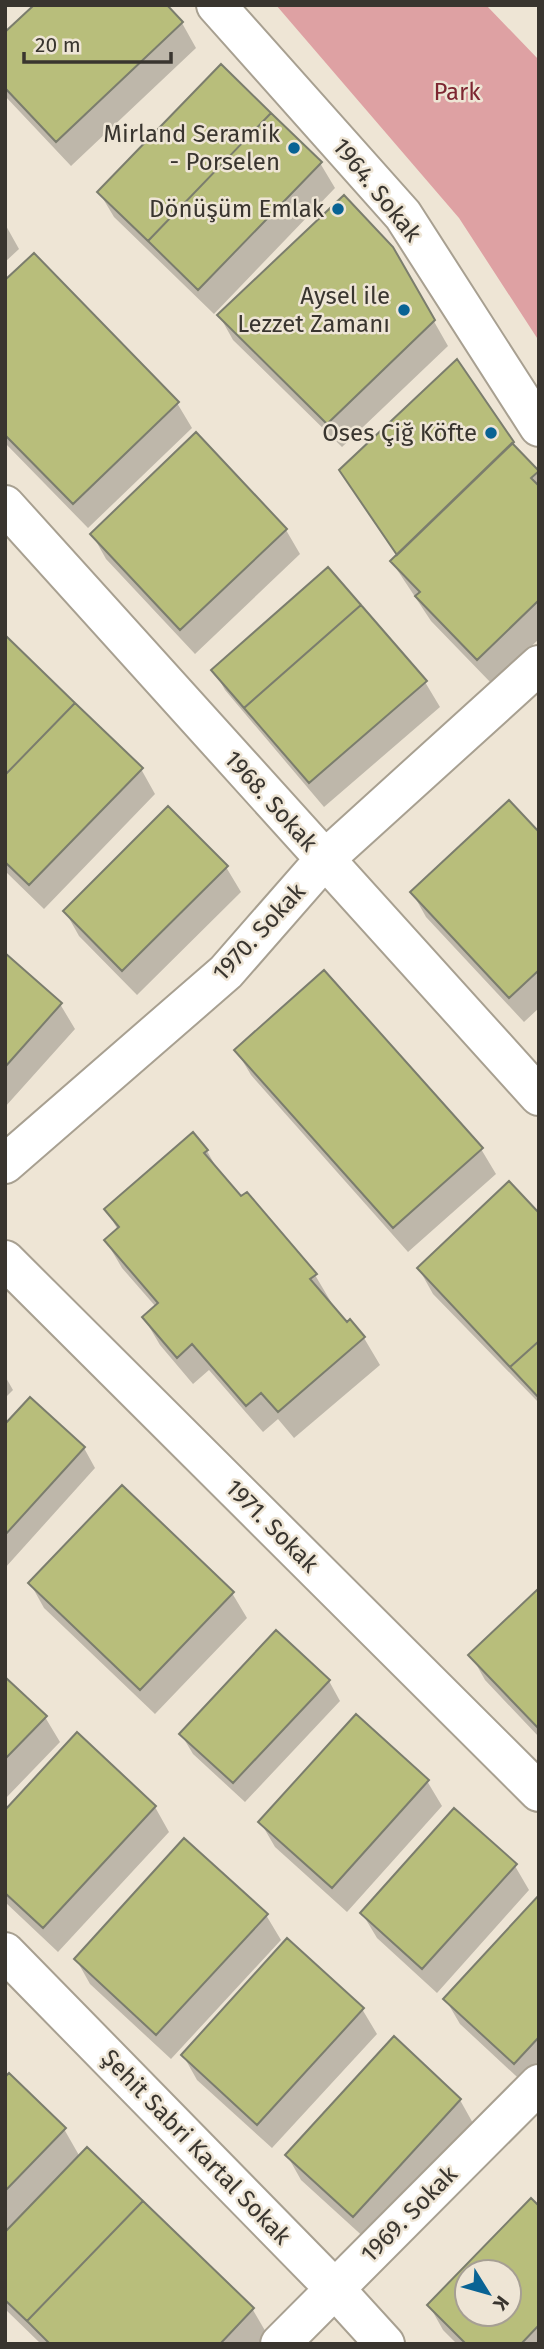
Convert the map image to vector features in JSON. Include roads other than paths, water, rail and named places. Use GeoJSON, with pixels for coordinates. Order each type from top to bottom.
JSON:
{"type":"FeatureCollection","features":[{"type":"Feature","properties":{"kind":"street","name":"1964. Sokak"},"geometry":{"type":"LineString","coordinates":[[216,5],[403,215],[539,427]]}},
{"type":"Feature","properties":{"kind":"street","name":"1968. Sokak"},"geometry":{"type":"LineString","coordinates":[[5,505],[539,1096]]}},
{"type":"Feature","properties":{"kind":"street","name":"1970. Sokak"},"geometry":{"type":"LineString","coordinates":[[5,1164],[226,972],[324,860],[539,665]]}},
{"type":"Feature","properties":{"kind":"street","name":"1971. Sokak"},"geometry":{"type":"LineString","coordinates":[[5,1260],[539,1792]]}},
{"type":"Feature","properties":{"kind":"street","name":"Şehit Sabri Kartal Sokak"},"geometry":{"type":"LineString","coordinates":[[5,1952],[334,2288],[385,2344]]}},
{"type":"Feature","properties":{"kind":"street","name":"1969. Sokak"},"geometry":{"type":"LineString","coordinates":[[280,2344],[539,2084]]}},
{"type":"Feature","properties":{"kind":"place","name":"Mirland Seramik - Porselen"},"geometry":{"type":"Point","coordinates":[294,148]}},
{"type":"Feature","properties":{"kind":"place","name":"Dönüşüm Emlak"},"geometry":{"type":"Point","coordinates":[338,209]}},
{"type":"Feature","properties":{"kind":"place","name":"Aysel ile Lezzet Zamanı"},"geometry":{"type":"Point","coordinates":[404,310]}},
{"type":"Feature","properties":{"kind":"place","name":"Oses Çiğ Köfte"},"geometry":{"type":"Point","coordinates":[491,433]}},
{"type":"Feature","properties":{"kind":"park label","name":"Park"},"geometry":{"type":"Point","coordinates":[457,92]}}]}
